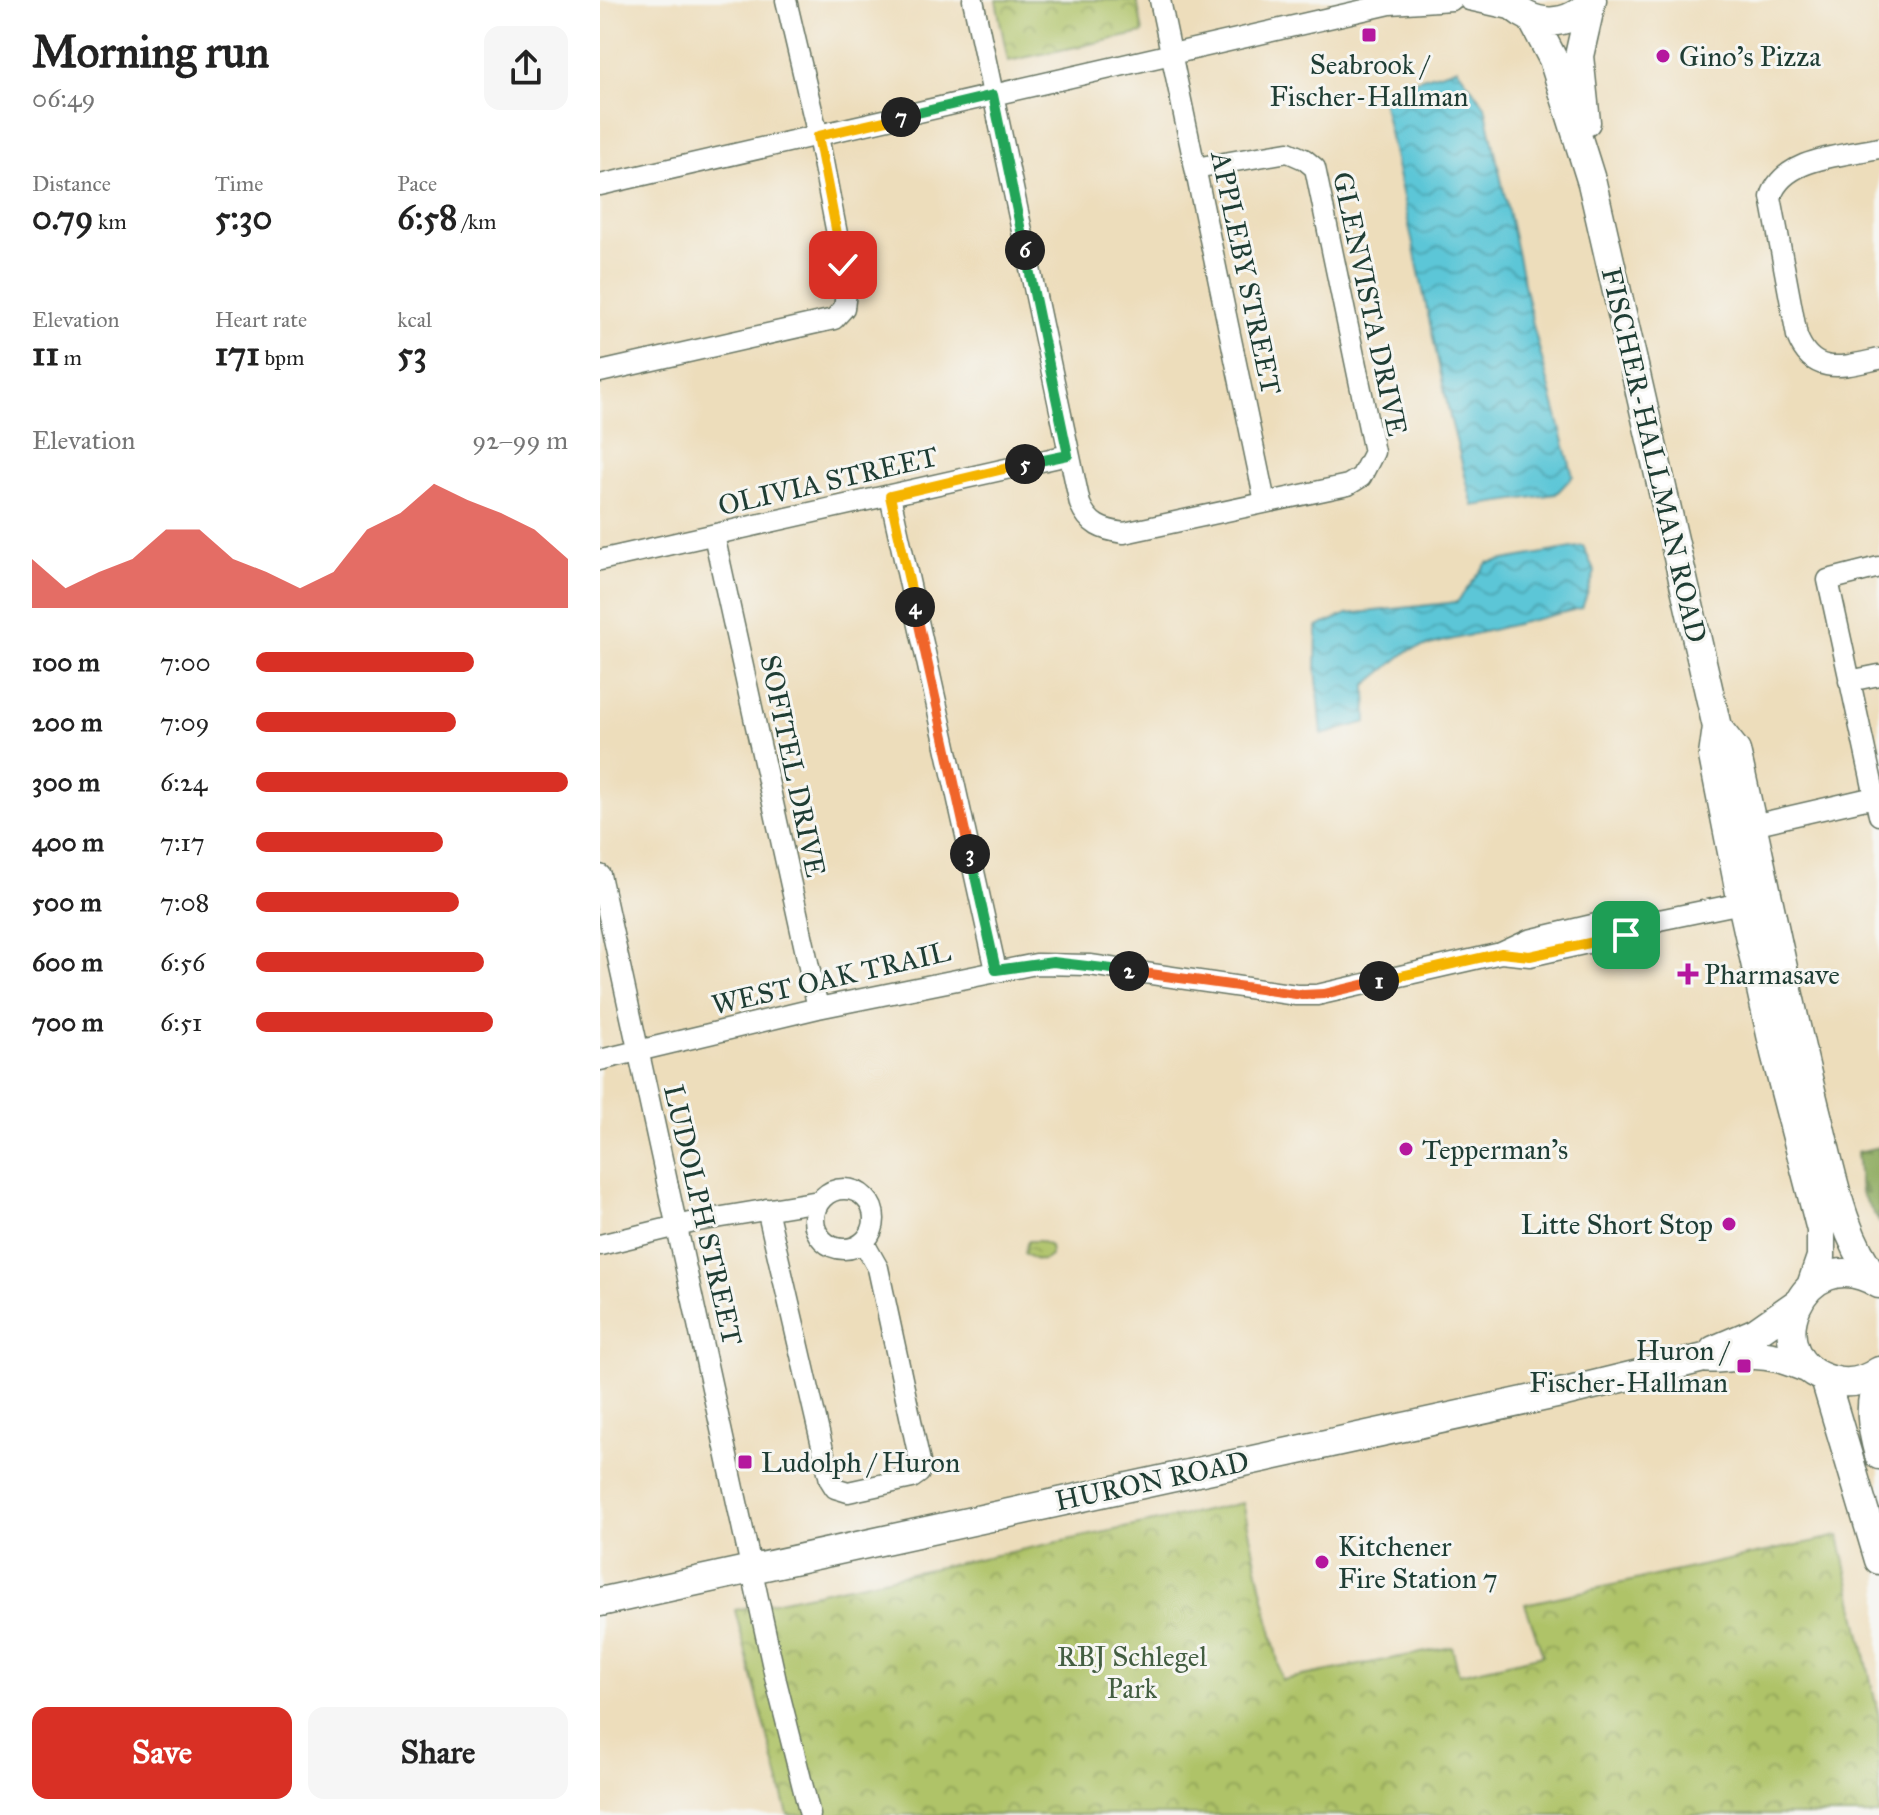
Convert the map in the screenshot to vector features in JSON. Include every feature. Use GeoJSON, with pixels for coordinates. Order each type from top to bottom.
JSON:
{"type":"FeatureCollection","features":[{"type":"Feature","properties":{"kind":"main road"},"geometry":{"type":"LineString","coordinates":[[1520,10],[1550,22],[1578,14],[1592,2]]}},
{"type":"Feature","properties":{"kind":"main road","name":"FISCHER-HALLMAN ROAD"},"geometry":{"type":"LineString","coordinates":[[1592,2],[1579,56],[1592,183]]}},
{"type":"Feature","properties":{"kind":"main road","name":"FISCHER-HALLMAN ROAD"},"geometry":{"type":"LineString","coordinates":[[1520,10],[1553,59],[1592,183],[1717,727],[1713,756],[1742,903],[1775,1053],[1819,1218],[1821,1257],[1791,1321],[1797,1353],[1817,1374]]}},
{"type":"Feature","properties":{"kind":"main road","name":"FISCHER-HALLMAN ROAD"},"geometry":{"type":"LineString","coordinates":[[1717,727],[1736,751],[1798,1042],[1840,1205],[1868,1270],[1879,1284]]}},
{"type":"Feature","properties":{"kind":"main road"},"geometry":{"type":"LineString","coordinates":[[1742,903],[1755,916],[1761,940],[1778,951]]}},
{"type":"Feature","properties":{"kind":"main road","name":"HURON ROAD"},"geometry":{"type":"LineString","coordinates":[[1704,1358],[1719,1347],[1756,1332],[1835,1274],[1852,1273],[1879,1284]]}},
{"type":"Feature","properties":{"kind":"main road","name":"HURON ROAD"},"geometry":{"type":"LineString","coordinates":[[600,1602],[1565,1392],[1704,1358],[1777,1357],[1841,1383],[1857,1382],[1879,1371]]}},
{"type":"Feature","properties":{"kind":"main road"},"geometry":{"type":"LineString","coordinates":[[1817,1374],[1879,1560]]}},
{"type":"Feature","properties":{"kind":"main road"},"geometry":{"type":"LineString","coordinates":[[1879,1378],[1874,1389],[1871,1417],[1879,1455]]}},
{"type":"Feature","properties":{"kind":"street"},"geometry":{"type":"LineString","coordinates":[[600,372],[834,319],[844,308],[846,293],[818,136],[786,0]]}},
{"type":"Feature","properties":{"kind":"street","name":"GLENVISTA DRIVE"},"geometry":{"type":"LineString","coordinates":[[973,0],[1080,504],[1085,517],[1106,531],[1124,533],[1348,485],[1361,477],[1374,452],[1315,168],[1288,152],[1195,168]]}},
{"type":"Feature","properties":{"kind":"street","name":"APPLEBY STREET"},"geometry":{"type":"LineString","coordinates":[[1160,0],[1265,502]]}},
{"type":"Feature","properties":{"kind":"street"},"geometry":{"type":"LineString","coordinates":[[600,185],[1172,56],[1400,1],[1452,0]]}},
{"type":"Feature","properties":{"kind":"street"},"geometry":{"type":"LineString","coordinates":[[1469,0],[1520,10]]}},
{"type":"Feature","properties":{"kind":"street"},"geometry":{"type":"LineString","coordinates":[[1879,148],[1795,167],[1780,178],[1771,197],[1797,336],[1805,352],[1823,365],[1834,367],[1879,359]]}},
{"type":"Feature","properties":{"kind":"street","name":"OLIVIA STREET"},"geometry":{"type":"LineString","coordinates":[[600,560],[1068,455]]}},
{"type":"Feature","properties":{"kind":"street"},"geometry":{"type":"LineString","coordinates":[[890,496],[996,970]]}},
{"type":"Feature","properties":{"kind":"street","name":"SOFITEL DRIVE"},"geometry":{"type":"LineString","coordinates":[[714,535],[818,1008]]}},
{"type":"Feature","properties":{"kind":"street"},"geometry":{"type":"LineString","coordinates":[[1753,825],[1877,802],[1828,580],[1879,567]]}},
{"type":"Feature","properties":{"kind":"street"},"geometry":{"type":"LineString","coordinates":[[1849,681],[1879,675]]}},
{"type":"Feature","properties":{"kind":"street","name":"LUDOLPH STREET"},"geometry":{"type":"LineString","coordinates":[[600,875],[751,1567],[810,1815]]}},
{"type":"Feature","properties":{"kind":"street","name":"WEST OAK TRAIL"},"geometry":{"type":"LineString","coordinates":[[600,1060],[818,1008],[1036,964],[1070,963],[1296,995],[1317,995],[1501,953],[1530,956],[1637,932],[1659,920],[1742,903]]}},
{"type":"Feature","properties":{"kind":"street"},"geometry":{"type":"LineString","coordinates":[[600,1245],[679,1226],[819,1201],[833,1191],[843,1189],[862,1195],[874,1212],[872,1232],[864,1243],[844,1250],[824,1243],[814,1225],[819,1201]]}},
{"type":"Feature","properties":{"kind":"street"},"geometry":{"type":"LineString","coordinates":[[767,1209],[830,1480],[835,1488],[848,1492],[912,1478],[919,1473],[920,1462],[878,1268],[864,1243]]}},
{"type":"Feature","properties":{"kind":"green space"},"geometry":{"type":"Polygon","coordinates":[[[996,0],[1137,0],[1143,33],[1008,61],[996,0]]]}},
{"type":"Feature","properties":{"kind":"green space"},"geometry":{"type":"Polygon","coordinates":[[[1879,1147],[1879,1222],[1861,1193],[1857,1152],[1879,1147]]]}},
{"type":"Feature","properties":{"kind":"green space"},"geometry":{"type":"Polygon","coordinates":[[[1028,1241],[1040,1241],[1050,1246],[1051,1256],[1040,1260],[1024,1253],[1028,1241]]]}},
{"type":"Feature","properties":{"kind":"green space","name":"RBJ Schlegel Park"},"geometry":{"type":"Polygon","coordinates":[[[1243,1503],[1282,1680],[1452,1647],[1459,1674],[1543,1655],[1525,1604],[1839,1536],[1879,1718],[1879,1815],[788,1815],[735,1610],[1243,1503]]]}},
{"type":"Feature","properties":{"kind":"water"},"geometry":{"type":"Polygon","coordinates":[[[1457,68],[1485,106],[1534,329],[1573,476],[1556,494],[1473,506],[1450,417],[1380,90],[1457,68]]]}},
{"type":"Feature","properties":{"kind":"water"},"geometry":{"type":"Polygon","coordinates":[[[1583,546],[1595,572],[1582,608],[1409,650],[1366,685],[1367,722],[1322,735],[1316,668],[1317,627],[1347,614],[1457,602],[1487,563],[1583,546]]]}},
{"type":"Feature","properties":{"kind":"place","name":"Seabrook / Fischer-Hallman"},"geometry":{"type":"Point","coordinates":[1369,35]}},
{"type":"Feature","properties":{"kind":"place","name":"Gino's Pizza"},"geometry":{"type":"Point","coordinates":[1663,56]}},
{"type":"Feature","properties":{"kind":"place","name":"Pharmasave"},"geometry":{"type":"Point","coordinates":[1688,974]}},
{"type":"Feature","properties":{"kind":"place","name":"Tepperman's"},"geometry":{"type":"Point","coordinates":[1406,1149]}},
{"type":"Feature","properties":{"kind":"place","name":"Litte Short Stop"},"geometry":{"type":"Point","coordinates":[1729,1224]}},
{"type":"Feature","properties":{"kind":"place","name":"Huron / Fischer-Hallman"},"geometry":{"type":"Point","coordinates":[1744,1366]}},
{"type":"Feature","properties":{"kind":"place","name":"Ludolph / Huron"},"geometry":{"type":"Point","coordinates":[745,1462]}},
{"type":"Feature","properties":{"kind":"place","name":"Kitchener Fire Station 7"},"geometry":{"type":"Point","coordinates":[1322,1562]}},
{"type":"Feature","properties":{"kind":"route"},"geometry":{"type":"LineString","coordinates":[[843,265],[818,136],[993,95],[1068,455],[890,496],[996,970],[1053,962],[1070,963],[1296,995],[1317,995],[1501,953],[1530,956],[1626,935]]}}]}
